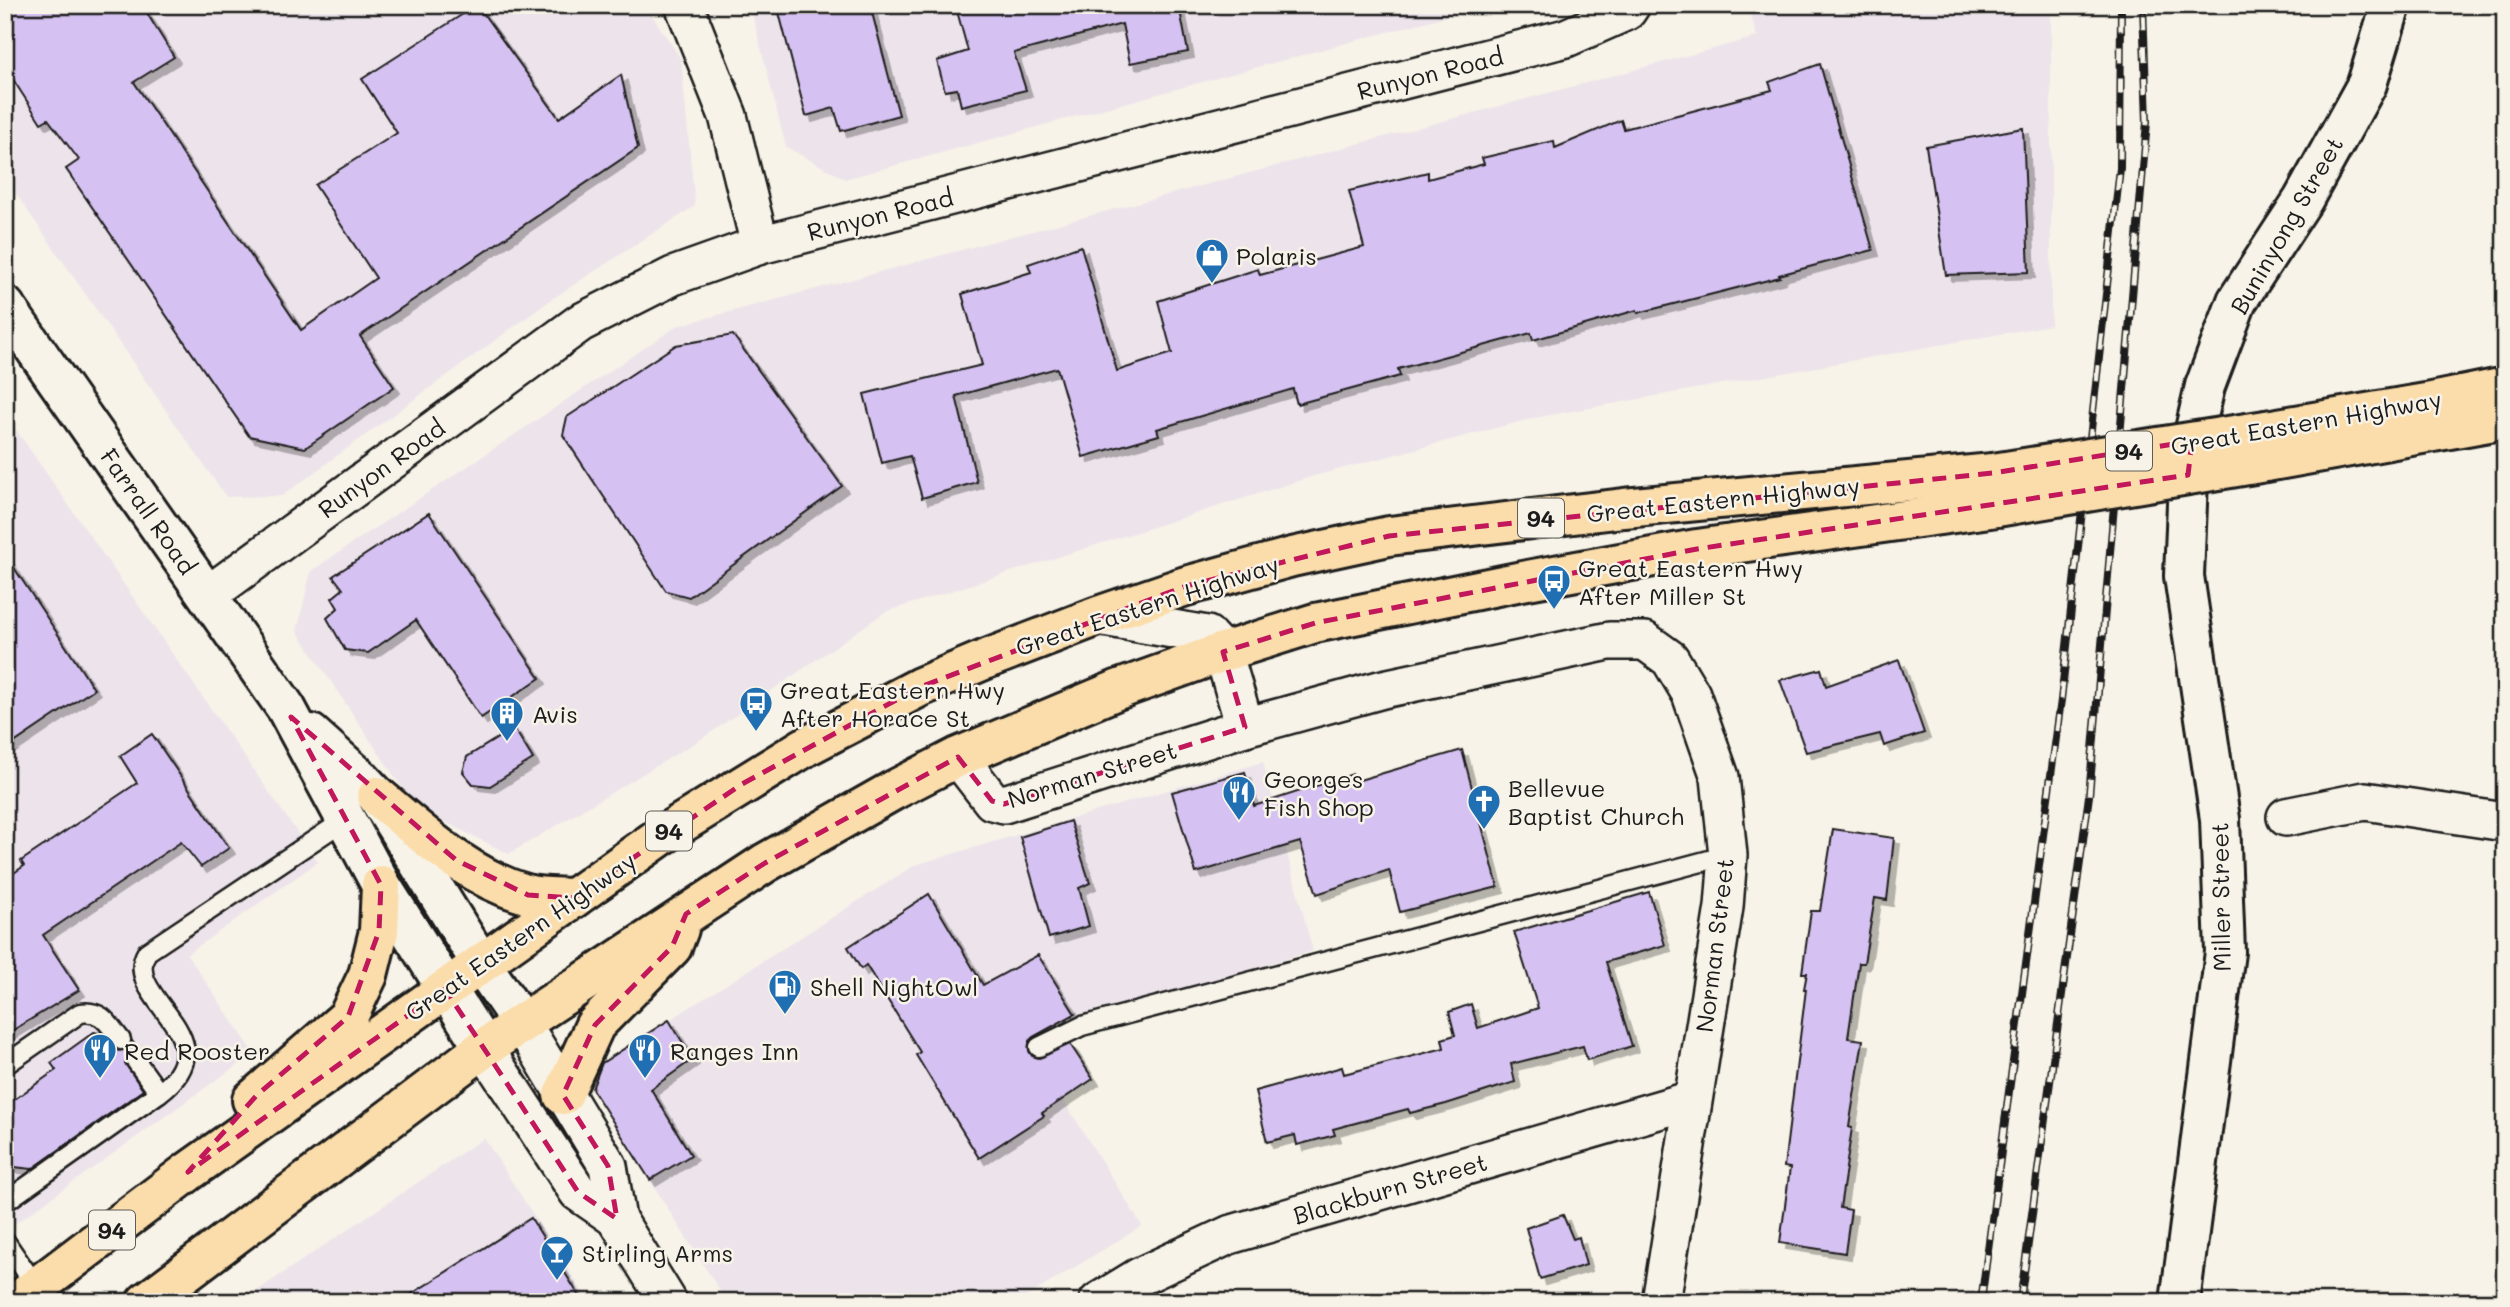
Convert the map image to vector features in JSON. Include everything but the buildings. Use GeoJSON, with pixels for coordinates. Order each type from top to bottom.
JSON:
{"type":"FeatureCollection","features":[{"type":"Feature","properties":{"kind":"highway","name":"Great Eastern Highway"},"geometry":{"type":"LineString","coordinates":[[2266,446],[2426,403],[2505,387]]}},
{"type":"Feature","properties":{"kind":"highway","name":"Great Eastern Highway"},"geometry":{"type":"LineString","coordinates":[[146,1302],[484,1048],[765,863],[958,757],[1117,690],[1315,623],[1517,582],[1995,490],[2266,446],[2505,419]]}},
{"type":"Feature","properties":{"kind":"highway","name":"Great Eastern Highway"},"geometry":{"type":"LineString","coordinates":[[27,1295],[188,1172],[661,836],[805,747],[920,687],[1098,616],[1185,586],[1292,557],[1389,536],[1624,508],[1995,490]]}},
{"type":"Feature","properties":{"kind":"highway"},"geometry":{"type":"LineString","coordinates":[[377,796],[456,860],[487,879],[528,895],[574,898]]}},
{"type":"Feature","properties":{"kind":"highway"},"geometry":{"type":"LineString","coordinates":[[188,1172],[257,1095],[348,1017],[368,975],[379,931],[381,885]]}},
{"type":"Feature","properties":{"kind":"highway"},"geometry":{"type":"LineString","coordinates":[[563,1095],[595,1025],[672,947],[686,914]]}},
{"type":"Feature","properties":{"kind":"main road","name":"Buninyong Street"},"geometry":{"type":"LineString","coordinates":[[2184,576],[2189,456],[2205,386],[2237,301],[2303,200],[2367,83],[2391,5]]}},
{"type":"Feature","properties":{"kind":"main road","name":"Farrall Road"},"geometry":{"type":"LineString","coordinates":[[5,306],[291,717],[381,885],[484,1048]]}},
{"type":"Feature","properties":{"kind":"main road","name":"Miller Street"},"geometry":{"type":"LineString","coordinates":[[2180,1302],[2225,952],[2220,819],[2184,576]]}},
{"type":"Feature","properties":{"kind":"main road","name":"Farrall Road"},"geometry":{"type":"LineString","coordinates":[[291,717],[377,796],[482,965],[521,1022]]}},
{"type":"Feature","properties":{"kind":"street"},"geometry":{"type":"LineString","coordinates":[[684,5],[729,116],[761,245]]}},
{"type":"Feature","properties":{"kind":"street","name":"Runyon Road"},"geometry":{"type":"LineString","coordinates":[[208,595],[580,323],[673,276],[761,245],[1566,38],[1628,11],[1631,5]]}},
{"type":"Feature","properties":{"kind":"street"},"geometry":{"type":"LineString","coordinates":[[1098,616],[1207,635],[1223,652],[1245,727]]}},
{"type":"Feature","properties":{"kind":"street","name":"Norman Street"},"geometry":{"type":"LineString","coordinates":[[958,757],[992,801],[1004,804],[1245,727],[1383,689],[1609,641],[1645,641],[1670,659],[1691,694],[1720,777],[1728,855],[1724,906],[1661,1302]]}},
{"type":"Feature","properties":{"kind":"street"},"geometry":{"type":"LineString","coordinates":[[2286,817],[2365,801],[2505,822]]}},
{"type":"Feature","properties":{"kind":"street"},"geometry":{"type":"LineString","coordinates":[[521,1022],[608,1166],[617,1219],[668,1302]]}},
{"type":"Feature","properties":{"kind":"street"},"geometry":{"type":"LineString","coordinates":[[484,1048],[578,1192],[617,1219]]}},
{"type":"Feature","properties":{"kind":"street","name":"Blackburn Street"},"geometry":{"type":"LineString","coordinates":[[1098,1302],[1139,1277],[1228,1235],[1692,1100]]}},
{"type":"Feature","properties":{"kind":"lane"},"geometry":{"type":"LineString","coordinates":[[5,1202],[159,1093],[178,1075],[185,1050],[177,1028],[141,973],[147,952],[346,819]]}},
{"type":"Feature","properties":{"kind":"lane"},"geometry":{"type":"LineString","coordinates":[[1039,1047],[1082,1026],[1728,855]]}},
{"type":"Feature","properties":{"kind":"lane"},"geometry":{"type":"LineString","coordinates":[[5,1065],[80,1013],[99,1014],[121,1040]]}},
{"type":"Feature","properties":{"kind":"lane"},"geometry":{"type":"LineString","coordinates":[[136,1061],[159,1093]]}},
{"type":"Feature","properties":{"kind":"lane"},"geometry":{"type":"LineString","coordinates":[[5,1241],[27,1295]]}},
{"type":"Feature","properties":{"kind":"highlighted area"},"geometry":{"type":"Polygon","coordinates":[[[2192,441],[2188,475],[1697,549],[1315,623],[1223,652],[1245,727],[1004,804],[992,801],[958,757],[765,863],[686,914],[672,947],[595,1025],[563,1095],[608,1166],[617,1219],[578,1192],[445,989],[188,1172],[257,1095],[348,1017],[379,931],[381,885],[291,717],[456,860],[528,895],[574,898],[742,784],[920,687],[1186,586],[1389,536],[1993,473],[2192,441]]]}},
{"type":"Feature","properties":{"kind":"shaded area"},"geometry":{"type":"Polygon","coordinates":[[[5,5],[645,5],[681,59],[695,206],[552,299],[282,496],[226,497],[5,178],[5,5]]]}},
{"type":"Feature","properties":{"kind":"shaded area"},"geometry":{"type":"Polygon","coordinates":[[[750,5],[1487,5],[845,179],[786,147],[750,5]]]}},
{"type":"Feature","properties":{"kind":"shaded area"},"geometry":{"type":"Polygon","coordinates":[[[1748,5],[2051,5],[2051,325],[1534,418],[1314,476],[885,612],[703,738],[509,854],[415,807],[297,631],[311,571],[677,326],[1757,37],[1748,5]]]}},
{"type":"Feature","properties":{"kind":"shaded area"},"geometry":{"type":"Polygon","coordinates":[[[5,414],[318,862],[187,954],[254,1053],[5,1231],[5,414]]]}},
{"type":"Feature","properties":{"kind":"shaded area"},"geometry":{"type":"Polygon","coordinates":[[[1263,762],[1313,951],[1078,1020],[1029,1045],[1142,1226],[1018,1302],[727,1302],[592,1089],[597,1066],[915,865],[1263,762]]]}},
{"type":"Feature","properties":{"kind":"shaded area"},"geometry":{"type":"Polygon","coordinates":[[[484,1138],[589,1302],[240,1302],[484,1138]]]}},
{"type":"Feature","properties":{"kind":"railway"},"geometry":{"type":"LineString","coordinates":[[1981,1302],[2061,700],[2120,168],[2121,5]]}},
{"type":"Feature","properties":{"kind":"railway"},"geometry":{"type":"LineString","coordinates":[[2020,1302],[2089,796],[2147,122],[2143,5]]}},
{"type":"Feature","properties":{"kind":"place","name":"Polaris"},"geometry":{"type":"Point","coordinates":[1212,285]}},
{"type":"Feature","properties":{"kind":"place","name":"Great Eastern Hwy After Miller St"},"geometry":{"type":"Point","coordinates":[1554,611]}},
{"type":"Feature","properties":{"kind":"place","name":"Great Eastern Hwy After Horace St"},"geometry":{"type":"Point","coordinates":[756,733]}},
{"type":"Feature","properties":{"kind":"place","name":"Avis"},"geometry":{"type":"Point","coordinates":[507,743]}},
{"type":"Feature","properties":{"kind":"place","name":"Georges Fish Shop"},"geometry":{"type":"Point","coordinates":[1239,822]}},
{"type":"Feature","properties":{"kind":"place","name":"Bellevue Baptist Church"},"geometry":{"type":"Point","coordinates":[1484,831]}},
{"type":"Feature","properties":{"kind":"place","name":"Shell NightOwl"},"geometry":{"type":"Point","coordinates":[785,1016]}},
{"type":"Feature","properties":{"kind":"place","name":"Red Rooster"},"geometry":{"type":"Point","coordinates":[100,1080]}},
{"type":"Feature","properties":{"kind":"place","name":"Ranges Inn"},"geometry":{"type":"Point","coordinates":[645,1080]}},
{"type":"Feature","properties":{"kind":"place","name":"Stirling Arms"},"geometry":{"type":"Point","coordinates":[557,1282]}}]}
